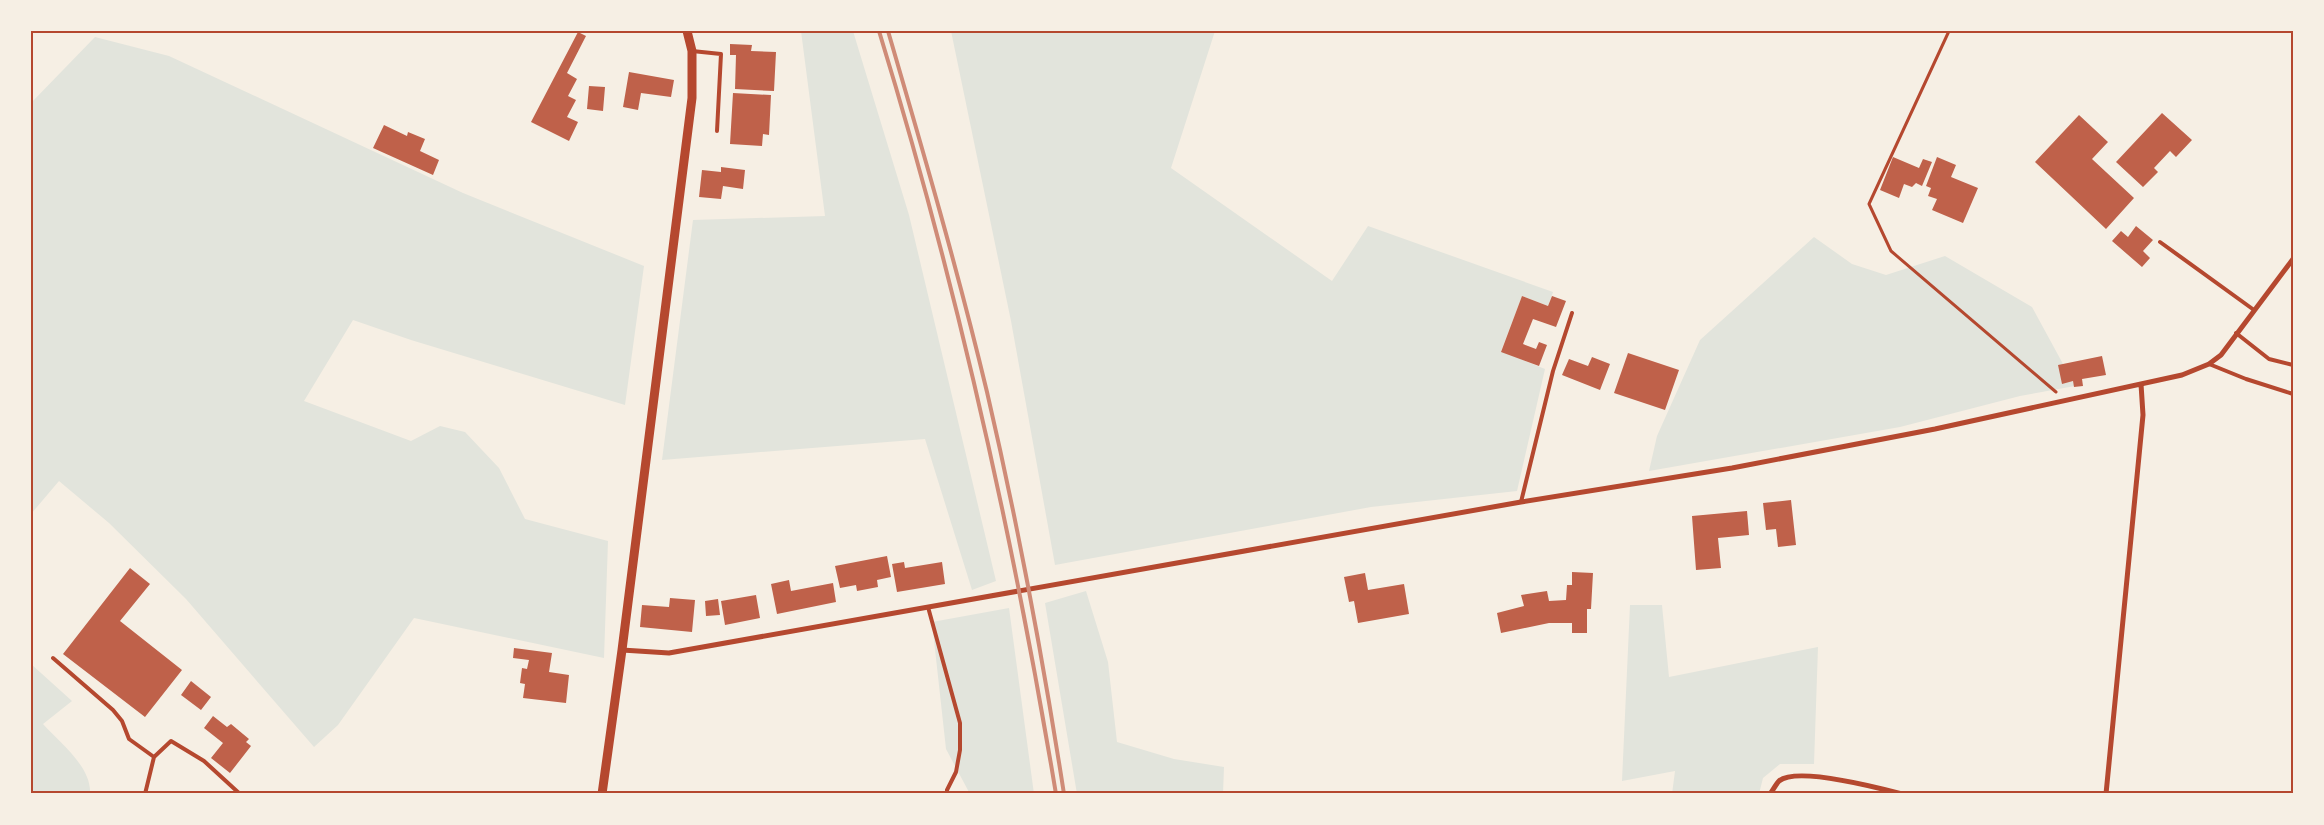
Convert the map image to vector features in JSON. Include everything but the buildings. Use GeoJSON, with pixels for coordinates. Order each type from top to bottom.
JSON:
{"type":"FeatureCollection","features":[{"type":"Feature","properties":{"kind":"street"},"geometry":{"type":"LineString","coordinates":[[602,794],[692,98],[692,51],[687,31]]}},
{"type":"Feature","properties":{"kind":"street"},"geometry":{"type":"LineString","coordinates":[[622,650],[669,652],[1521,502],[1741,466],[1935,429],[2182,375],[2209,364],[2222,355],[2236,333],[2293,259]]}},
{"type":"Feature","properties":{"kind":"street"},"geometry":{"type":"LineString","coordinates":[[2106,794],[2143,415],[2141,384]]}},
{"type":"Feature","properties":{"kind":"street"},"geometry":{"type":"LineString","coordinates":[[1770,794],[1780,780],[1800,775],[1851,782],[1902,794]]}},
{"type":"Feature","properties":{"kind":"lane"},"geometry":{"type":"LineString","coordinates":[[692,51],[721,54],[717,132]]}},
{"type":"Feature","properties":{"kind":"lane"},"geometry":{"type":"LineString","coordinates":[[2160,242],[2254,310]]}},
{"type":"Feature","properties":{"kind":"lane"},"geometry":{"type":"LineString","coordinates":[[1521,502],[1553,371],[1572,313]]}},
{"type":"Feature","properties":{"kind":"lane"},"geometry":{"type":"LineString","coordinates":[[2236,333],[2269,359],[2293,365]]}},
{"type":"Feature","properties":{"kind":"lane"},"geometry":{"type":"LineString","coordinates":[[2209,364],[2246,379],[2293,394]]}},
{"type":"Feature","properties":{"kind":"lane"},"geometry":{"type":"LineString","coordinates":[[928,607],[960,722],[960,750],[956,772],[947,790]]}},
{"type":"Feature","properties":{"kind":"lane"},"geometry":{"type":"LineString","coordinates":[[53,658],[113,710],[122,721],[129,739],[154,757]]}},
{"type":"Feature","properties":{"kind":"lane"},"geometry":{"type":"LineString","coordinates":[[145,794],[154,757],[171,741],[204,761],[240,794]]}},
{"type":"Feature","properties":{"kind":"path"},"geometry":{"type":"LineString","coordinates":[[1949,31],[1869,204],[1891,251],[2066,400]]}},
{"type":"Feature","properties":{"kind":"shaded area"},"geometry":{"type":"Polygon","coordinates":[[[801,31],[853,31],[909,215],[996,581],[972,590],[925,439],[662,460],[693,220],[825,216],[801,31]]]}},
{"type":"Feature","properties":{"kind":"shaded area"},"geometry":{"type":"Polygon","coordinates":[[[951,31],[1215,31],[1171,168],[1332,281],[1368,226],[1553,292],[1548,306],[1522,296],[1501,351],[1545,369],[1517,491],[1371,507],[1055,565],[1011,321],[951,31]]]}},
{"type":"Feature","properties":{"kind":"shaded area"},"geometry":{"type":"Polygon","coordinates":[[[95,37],[169,56],[463,193],[644,266],[625,405],[411,340],[353,320],[304,401],[411,441],[440,426],[465,432],[499,468],[525,519],[608,541],[604,658],[414,618],[338,725],[314,747],[186,599],[109,523],[59,481],[31,514],[31,103],[95,37]]]}},
{"type":"Feature","properties":{"kind":"shaded area"},"geometry":{"type":"Polygon","coordinates":[[[1814,237],[1852,264],[1886,275],[1945,256],[2032,307],[2075,386],[2020,396],[1900,427],[1649,471],[1657,436],[1700,340],[1814,237]]]}},
{"type":"Feature","properties":{"kind":"shaded area"},"geometry":{"type":"Polygon","coordinates":[[[1086,591],[1108,662],[1117,742],[1174,759],[1224,767],[1223,794],[1077,794],[1045,603],[1086,591]]]}},
{"type":"Feature","properties":{"kind":"shaded area"},"geometry":{"type":"Polygon","coordinates":[[[1630,605],[1662,605],[1669,677],[1818,647],[1814,764],[1780,764],[1763,778],[1759,794],[1672,794],[1675,771],[1622,781],[1630,605]]]}},
{"type":"Feature","properties":{"kind":"shaded area"},"geometry":{"type":"Polygon","coordinates":[[[1009,608],[1034,794],[970,794],[946,749],[932,622],[1009,608]]]}},
{"type":"Feature","properties":{"kind":"shaded area"},"geometry":{"type":"Polygon","coordinates":[[[31,664],[72,701],[43,724],[74,756],[86,774],[90,794],[31,794],[31,664]]]}},
{"type":"Feature","properties":{"kind":"railway"},"geometry":{"type":"LineString","coordinates":[[879,31],[907,125],[958,314],[1021,601],[1056,794]]}},
{"type":"Feature","properties":{"kind":"railway"},"geometry":{"type":"LineString","coordinates":[[888,31],[952,256],[987,392],[1029,592],[1064,794]]}}]}
